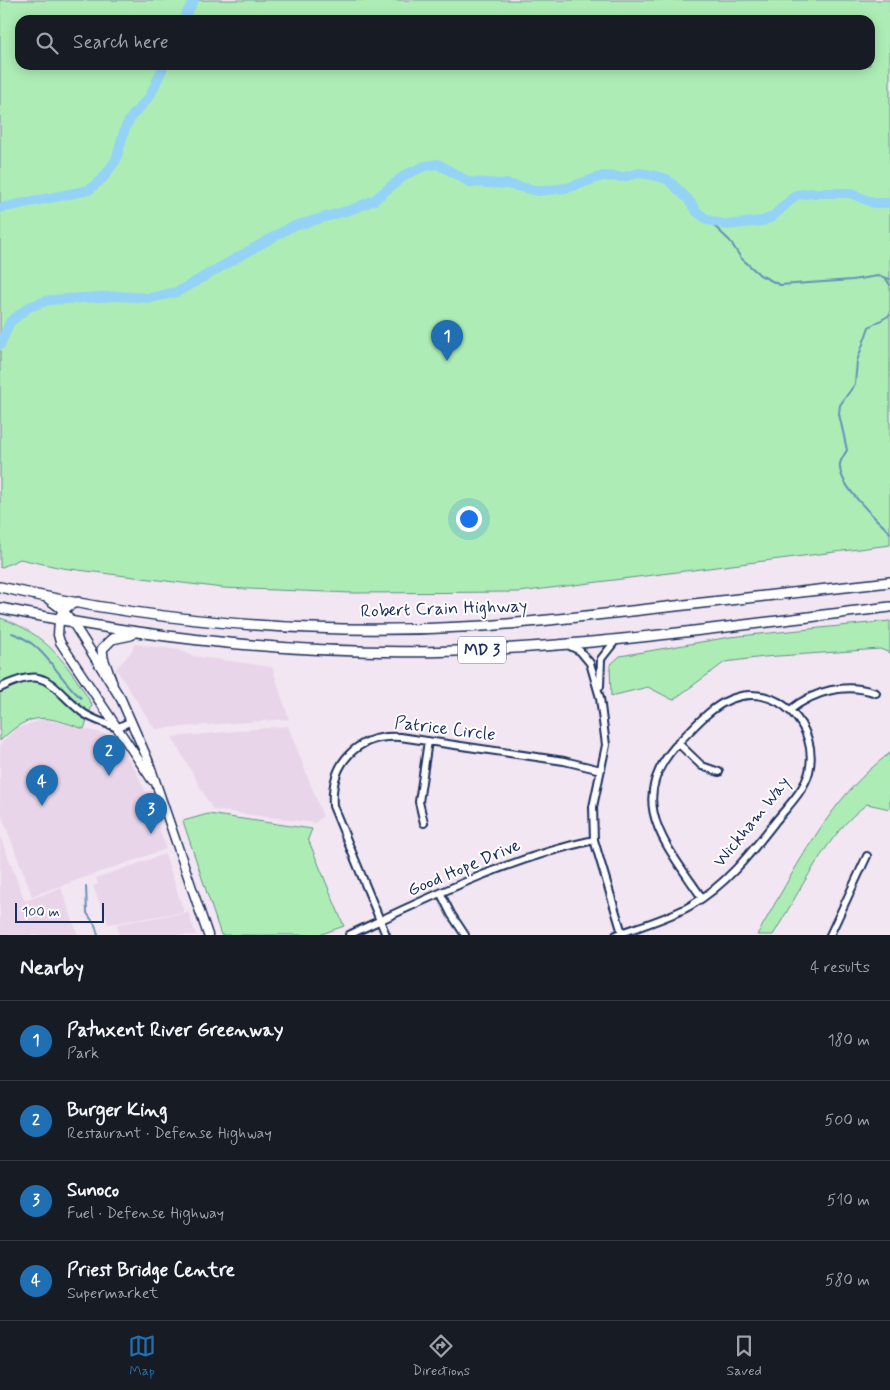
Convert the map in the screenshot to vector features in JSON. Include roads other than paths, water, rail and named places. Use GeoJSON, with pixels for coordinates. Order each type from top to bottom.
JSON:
{"type":"FeatureCollection","features":[{"type":"Feature","properties":{"kind":"highway","name":"Robert Crain Highway"},"geometry":{"type":"LineString","coordinates":[[0,587],[42,596],[177,617],[259,625],[348,629],[427,628],[523,622],[890,582]]}},
{"type":"Feature","properties":{"kind":"highway"},"geometry":{"type":"LineString","coordinates":[[59,620],[63,610],[69,605],[78,602]]}},
{"type":"Feature","properties":{"kind":"highway","name":"MD 3"},"geometry":{"type":"LineString","coordinates":[[0,608],[73,623],[137,633],[239,645],[348,651],[453,651],[619,638],[890,607]]}},
{"type":"Feature","properties":{"kind":"highway"},"geometry":{"type":"LineString","coordinates":[[112,683],[102,653],[104,645],[112,639],[137,633]]}},
{"type":"Feature","properties":{"kind":"main road"},"geometry":{"type":"LineString","coordinates":[[42,596],[63,610],[73,623],[112,683],[132,722],[148,760],[208,935]]}},
{"type":"Feature","properties":{"kind":"main road"},"geometry":{"type":"LineString","coordinates":[[59,620],[58,635],[60,642],[156,784]]}},
{"type":"Feature","properties":{"kind":"street"},"geometry":{"type":"LineString","coordinates":[[600,698],[601,659],[608,647],[619,638]]}},
{"type":"Feature","properties":{"kind":"street"},"geometry":{"type":"LineString","coordinates":[[565,643],[580,651],[590,663],[600,698],[606,745],[594,807],[594,840],[619,934]]}},
{"type":"Feature","properties":{"kind":"street"},"geometry":{"type":"LineString","coordinates":[[0,688],[26,678],[41,678],[58,688],[84,713],[117,728],[132,722]]}},
{"type":"Feature","properties":{"kind":"street"},"geometry":{"type":"LineString","coordinates":[[790,710],[809,696],[823,692],[860,688],[876,693]]}},
{"type":"Feature","properties":{"kind":"street","name":"Wickham Way"},"geometry":{"type":"LineString","coordinates":[[619,934],[678,912],[702,898],[742,864],[794,799],[808,775],[811,750],[809,740],[799,719],[790,710],[768,698],[755,695],[732,698],[711,710],[666,756],[657,773],[652,797],[653,810],[662,837],[702,898]]}},
{"type":"Feature","properties":{"kind":"street","name":"Patrice Circle"},"geometry":{"type":"LineString","coordinates":[[386,935],[333,806],[334,784],[343,761],[352,751],[375,738],[400,736],[564,761],[601,770]]}},
{"type":"Feature","properties":{"kind":"street"},"geometry":{"type":"LineString","coordinates":[[424,822],[419,802],[428,741]]}},
{"type":"Feature","properties":{"kind":"street"},"geometry":{"type":"LineString","coordinates":[[678,743],[702,766],[719,772]]}},
{"type":"Feature","properties":{"kind":"street","name":"Good Hope Drive"},"geometry":{"type":"LineString","coordinates":[[349,935],[540,852],[594,840]]}},
{"type":"Feature","properties":{"kind":"street"},"geometry":{"type":"LineString","coordinates":[[830,935],[867,856]]}},
{"type":"Feature","properties":{"kind":"street"},"geometry":{"type":"LineString","coordinates":[[442,894],[457,925],[465,935]]}},
{"type":"Feature","properties":{"kind":"waterway"},"geometry":{"type":"LineString","coordinates":[[186,15],[194,0]]}},
{"type":"Feature","properties":{"kind":"waterway"},"geometry":{"type":"LineString","coordinates":[[0,208],[89,190],[103,178],[116,160],[125,128],[132,116],[150,96],[162,70]]}},
{"type":"Feature","properties":{"kind":"waterway"},"geometry":{"type":"LineString","coordinates":[[0,345],[10,322],[29,307],[49,300],[118,296],[150,298],[177,292],[291,227],[353,209],[374,200],[405,175],[425,166],[438,164],[469,182],[506,184],[539,191],[567,188],[603,176],[623,177],[639,173],[652,175],[667,179],[687,198],[697,212],[708,220],[727,225],[762,221],[772,217],[796,195],[850,193],[874,203],[890,203]]}},
{"type":"Feature","properties":{"kind":"waterway"},"geometry":{"type":"LineString","coordinates":[[708,220],[730,241],[741,258],[760,275],[780,285],[852,280],[878,276],[890,279]]}},
{"type":"Feature","properties":{"kind":"waterway"},"geometry":{"type":"LineString","coordinates":[[886,279],[890,285]]}},
{"type":"Feature","properties":{"kind":"waterway"},"geometry":{"type":"LineString","coordinates":[[890,315],[869,327],[857,361],[855,384],[840,405],[839,414],[847,450],[840,464],[845,482],[859,501],[890,533]]}},
{"type":"Feature","properties":{"kind":"waterway"},"geometry":{"type":"LineString","coordinates":[[12,633],[23,638],[42,653],[72,690],[81,698]]}},
{"type":"Feature","properties":{"kind":"waterway"},"geometry":{"type":"LineString","coordinates":[[86,886],[87,913],[95,925],[98,935]]}},
{"type":"Feature","properties":{"kind":"place","name":"Patuxent River Greenway"},"geometry":{"type":"Point","coordinates":[447,361]}},
{"type":"Feature","properties":{"kind":"place","name":"Burger King"},"geometry":{"type":"Point","coordinates":[109,776]}},
{"type":"Feature","properties":{"kind":"place","name":"Priest Bridge Centre"},"geometry":{"type":"Point","coordinates":[42,806]}},
{"type":"Feature","properties":{"kind":"place","name":"Sunoco"},"geometry":{"type":"Point","coordinates":[151,834]}}]}
